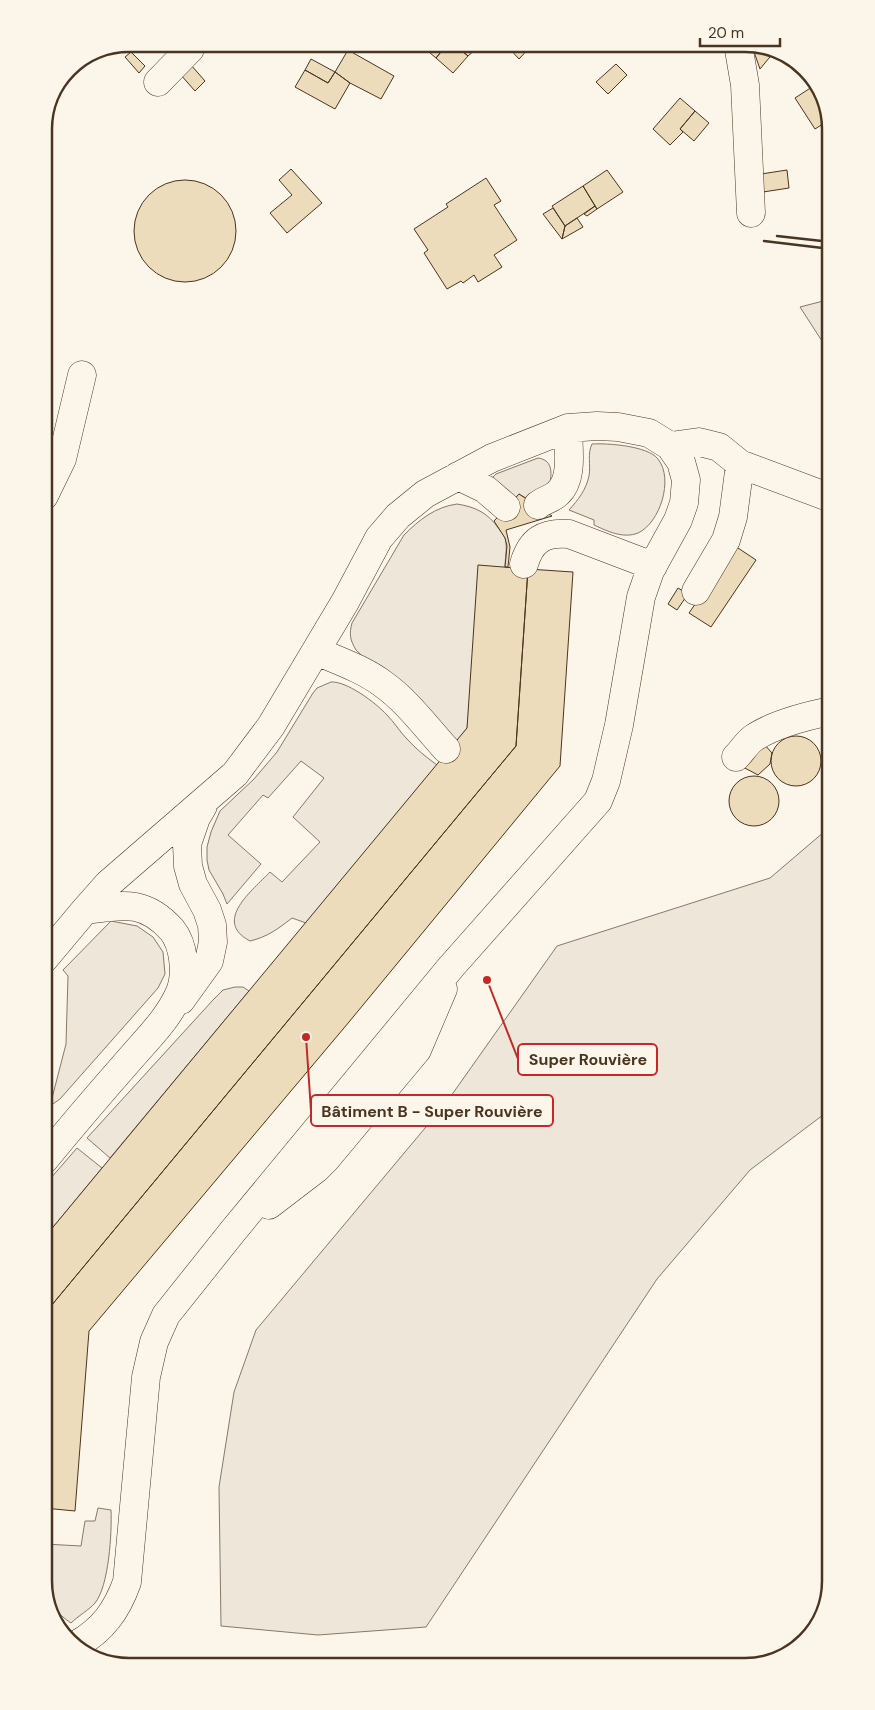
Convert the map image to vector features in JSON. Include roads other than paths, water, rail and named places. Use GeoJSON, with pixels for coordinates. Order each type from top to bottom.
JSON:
{"type":"FeatureCollection","features":[{"type":"Feature","properties":{"kind":"street"},"geometry":{"type":"LineString","coordinates":[[158,82],[187,52]]}},
{"type":"Feature","properties":{"kind":"street"},"geometry":{"type":"LineString","coordinates":[[740,53],[745,85],[751,213]]}},
{"type":"Feature","properties":{"kind":"street"},"geometry":{"type":"LineString","coordinates":[[53,478],[62,459],[82,375]]}},
{"type":"Feature","properties":{"kind":"street"},"geometry":{"type":"LineString","coordinates":[[52,949],[108,884],[235,774],[271,726],[345,602],[379,538],[398,516],[425,494],[492,458],[568,428],[618,427],[649,433],[670,446],[681,462],[686,480],[684,503],[678,520],[654,566],[641,597],[618,725],[606,781],[598,801],[451,968],[417,1050],[326,1159],[316,1169],[234,1231],[166,1315],[154,1342],[146,1377],[127,1582],[120,1601],[110,1618],[83,1642]]}},
{"type":"Feature","properties":{"kind":"street"},"geometry":{"type":"LineString","coordinates":[[538,505],[554,497],[565,484],[568,470],[568,428]]}},
{"type":"Feature","properties":{"kind":"street"},"geometry":{"type":"LineString","coordinates":[[670,446],[699,442],[719,447],[740,464],[822,495]]}},
{"type":"Feature","properties":{"kind":"street"},"geometry":{"type":"LineString","coordinates":[[696,592],[726,540],[733,518],[740,464]]}},
{"type":"Feature","properties":{"kind":"street"},"geometry":{"type":"LineString","coordinates":[[458,476],[485,489],[506,507]]}},
{"type":"Feature","properties":{"kind":"street"},"geometry":{"type":"LineString","coordinates":[[524,564],[527,553],[536,543],[545,536],[556,533],[569,534],[654,566]]}},
{"type":"Feature","properties":{"kind":"street"},"geometry":{"type":"LineString","coordinates":[[316,651],[345,663],[383,684],[396,695],[446,749]]}},
{"type":"Feature","properties":{"kind":"street"},"geometry":{"type":"LineString","coordinates":[[736,757],[754,737],[773,728],[822,713]]}},
{"type":"Feature","properties":{"kind":"street"},"geometry":{"type":"LineString","coordinates":[[52,1150],[194,984],[209,961],[213,942],[212,925],[207,910],[193,884],[188,866],[187,844],[196,818],[209,796]]}},
{"type":"Feature","properties":{"kind":"street"},"geometry":{"type":"LineString","coordinates":[[86,910],[125,905],[141,908],[160,917],[175,934],[182,951],[184,970],[180,991],[164,1020]]}},
{"type":"Feature","properties":{"kind":"place","name":"Super Rouvière"},"geometry":{"type":"Point","coordinates":[487,980]}},
{"type":"Feature","properties":{"kind":"place","name":"Bâtiment B - Super Rouvière"},"geometry":{"type":"Point","coordinates":[306,1037]}}]}
